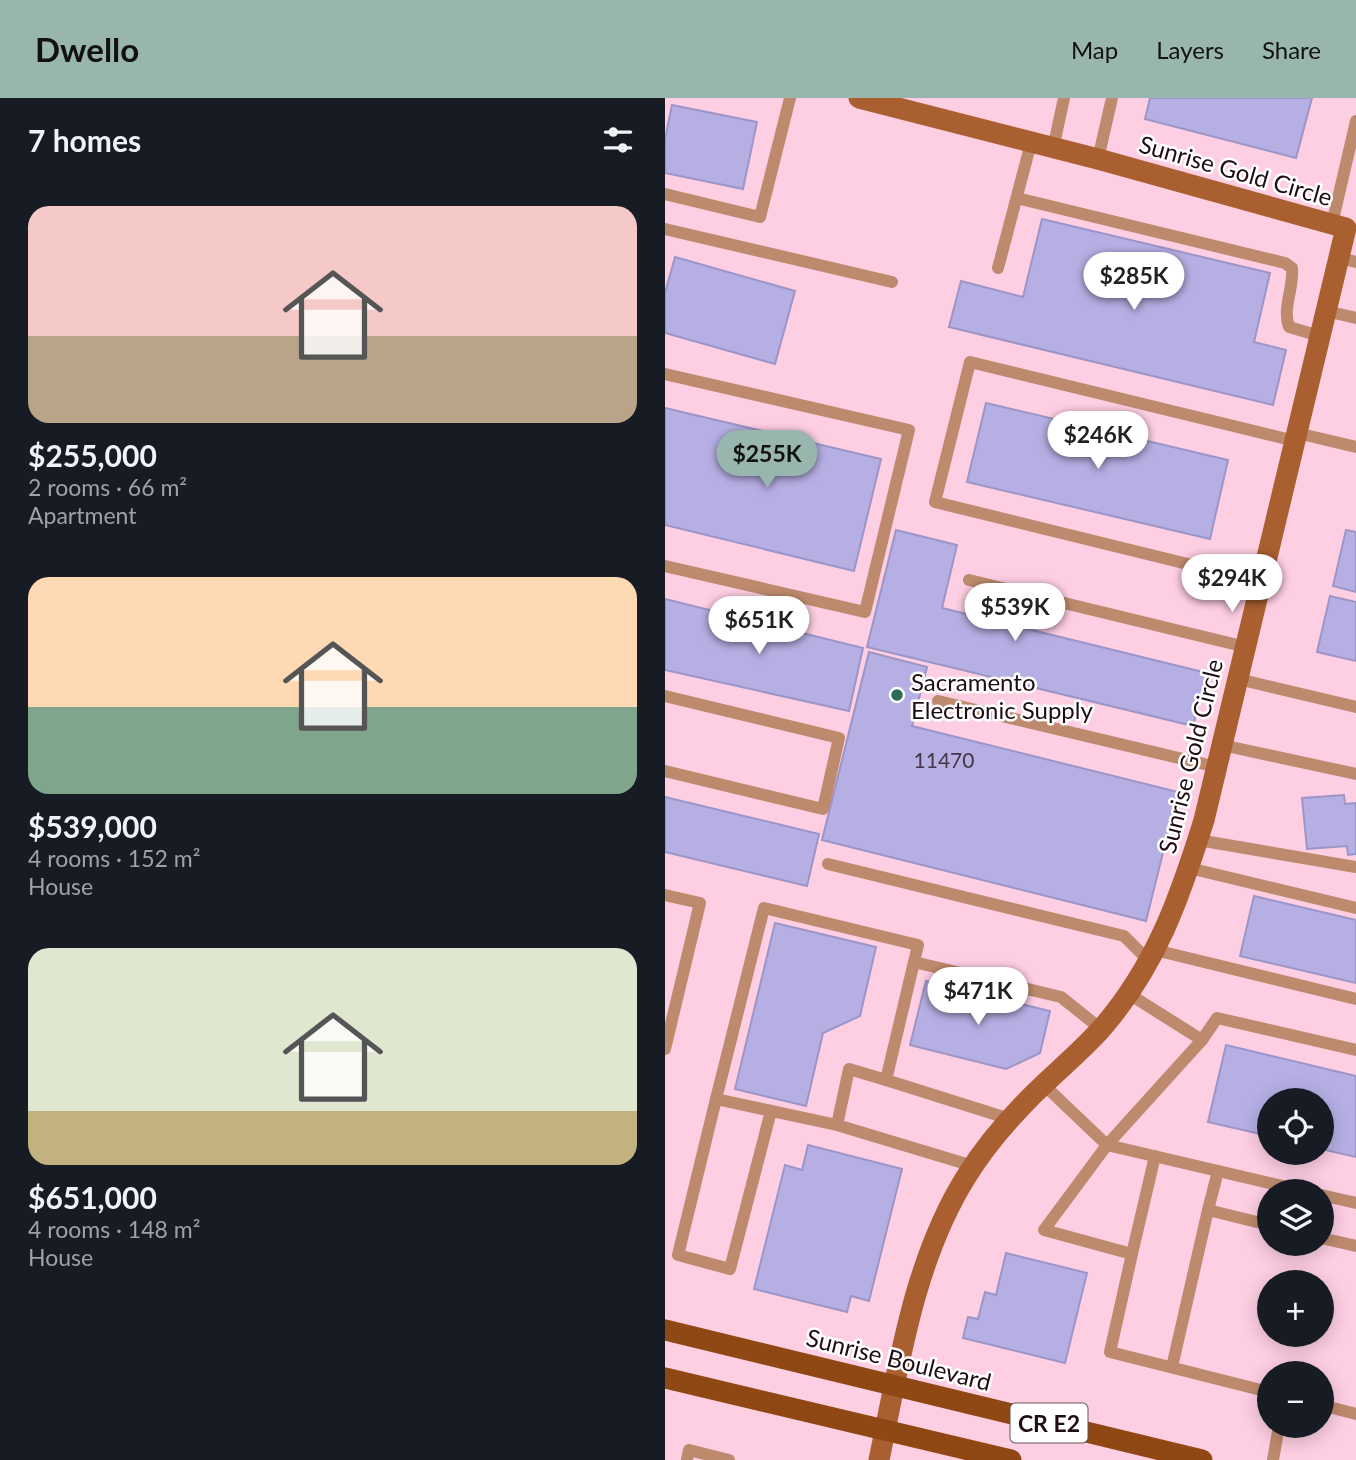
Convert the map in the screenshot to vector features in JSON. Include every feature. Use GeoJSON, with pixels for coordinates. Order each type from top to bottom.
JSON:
{"type":"FeatureCollection","features":[{"type":"Feature","properties":{"kind":"main road","name":"Sunrise Boulevard"},"geometry":{"type":"LineString","coordinates":[[665,1330],[1202,1460]]}},
{"type":"Feature","properties":{"kind":"main road","name":"CR E2"},"geometry":{"type":"LineString","coordinates":[[665,1378],[1011,1460]]}},
{"type":"Feature","properties":{"kind":"street","name":"Sunrise Gold Circle"},"geometry":{"type":"LineString","coordinates":[[859,98],[1345,224],[1347,260],[1326,312],[1217,767],[1198,840],[1174,913],[1129,994],[1101,1029],[1010,1119],[973,1166],[952,1200],[929,1252],[915,1299],[879,1460]]}},
{"type":"Feature","properties":{"kind":"lane"},"geometry":{"type":"LineString","coordinates":[[665,194],[760,217],[790,98]]}},
{"type":"Feature","properties":{"kind":"lane"},"geometry":{"type":"LineString","coordinates":[[1053,149],[1064,98]]}},
{"type":"Feature","properties":{"kind":"lane"},"geometry":{"type":"LineString","coordinates":[[1098,159],[1112,98]]}},
{"type":"Feature","properties":{"kind":"lane"},"geometry":{"type":"LineString","coordinates":[[1345,224],[1356,121]]}},
{"type":"Feature","properties":{"kind":"lane"},"geometry":{"type":"LineString","coordinates":[[999,268],[1031,143]]}},
{"type":"Feature","properties":{"kind":"lane"},"geometry":{"type":"LineString","coordinates":[[1017,198],[1285,263],[1292,268],[1293,278],[1285,318],[1289,327],[1320,336]]}},
{"type":"Feature","properties":{"kind":"lane"},"geometry":{"type":"LineString","coordinates":[[665,229],[893,282]]}},
{"type":"Feature","properties":{"kind":"lane"},"geometry":{"type":"LineString","coordinates":[[1326,312],[1356,318]]}},
{"type":"Feature","properties":{"kind":"lane"},"geometry":{"type":"LineString","coordinates":[[1261,582],[935,502],[970,362],[1296,437],[1356,447]]}},
{"type":"Feature","properties":{"kind":"lane"},"geometry":{"type":"LineString","coordinates":[[665,374],[909,430],[865,612],[665,566]]}},
{"type":"Feature","properties":{"kind":"lane"},"geometry":{"type":"LineString","coordinates":[[969,580],[1246,647]]}},
{"type":"Feature","properties":{"kind":"lane"},"geometry":{"type":"LineString","coordinates":[[1238,679],[1356,707]]}},
{"type":"Feature","properties":{"kind":"lane"},"geometry":{"type":"LineString","coordinates":[[665,696],[839,738],[823,809],[665,771]]}},
{"type":"Feature","properties":{"kind":"lane"},"geometry":{"type":"LineString","coordinates":[[938,701],[1217,767]]}},
{"type":"Feature","properties":{"kind":"lane"},"geometry":{"type":"LineString","coordinates":[[1222,745],[1356,774]]}},
{"type":"Feature","properties":{"kind":"lane"},"geometry":{"type":"LineString","coordinates":[[1198,840],[1356,867]]}},
{"type":"Feature","properties":{"kind":"lane"},"geometry":{"type":"LineString","coordinates":[[828,863],[1124,936],[1152,956],[1356,999]]}},
{"type":"Feature","properties":{"kind":"lane"},"geometry":{"type":"LineString","coordinates":[[1189,868],[1356,908]]}},
{"type":"Feature","properties":{"kind":"lane"},"geometry":{"type":"LineString","coordinates":[[665,895],[700,903],[668,1021],[665,1049]]}},
{"type":"Feature","properties":{"kind":"lane"},"geometry":{"type":"LineString","coordinates":[[771,1111],[730,1269],[678,1255],[764,908],[918,945],[886,1080]]}},
{"type":"Feature","properties":{"kind":"lane"},"geometry":{"type":"LineString","coordinates":[[914,962],[1061,998],[1101,1029]]}},
{"type":"Feature","properties":{"kind":"lane"},"geometry":{"type":"LineString","coordinates":[[1129,994],[1202,1040]]}},
{"type":"Feature","properties":{"kind":"lane"},"geometry":{"type":"LineString","coordinates":[[1132,1254],[1044,1230],[1107,1145],[1202,1040],[1217,1018],[1356,1050]]}},
{"type":"Feature","properties":{"kind":"lane"},"geometry":{"type":"LineString","coordinates":[[837,1125],[849,1069],[1010,1119]]}},
{"type":"Feature","properties":{"kind":"lane"},"geometry":{"type":"LineString","coordinates":[[1044,1084],[1107,1145],[1257,1180]]}},
{"type":"Feature","properties":{"kind":"lane"},"geometry":{"type":"LineString","coordinates":[[716,1099],[837,1125],[973,1166]]}},
{"type":"Feature","properties":{"kind":"lane"},"geometry":{"type":"LineString","coordinates":[[1155,1156],[1110,1352],[1257,1389]]}},
{"type":"Feature","properties":{"kind":"lane"},"geometry":{"type":"LineString","coordinates":[[1172,1367],[1218,1171]]}},
{"type":"Feature","properties":{"kind":"lane"},"geometry":{"type":"LineString","coordinates":[[1334,1198],[1356,1203]]}},
{"type":"Feature","properties":{"kind":"lane"},"geometry":{"type":"LineString","coordinates":[[1209,1210],[1257,1222]]}},
{"type":"Feature","properties":{"kind":"lane"},"geometry":{"type":"LineString","coordinates":[[1334,1241],[1356,1246]]}},
{"type":"Feature","properties":{"kind":"lane"},"geometry":{"type":"LineString","coordinates":[[1334,1408],[1356,1414]]}},
{"type":"Feature","properties":{"kind":"lane"},"geometry":{"type":"LineString","coordinates":[[1273,1460],[1277,1438]]}},
{"type":"Feature","properties":{"kind":"lane"},"geometry":{"type":"LineString","coordinates":[[687,1460],[689,1450],[729,1460]]}},
{"type":"Feature","properties":{"kind":"building"},"geometry":{"type":"Polygon","coordinates":[[[1150,98],[1312,98],[1296,158],[1145,119],[1150,98]]]}},
{"type":"Feature","properties":{"kind":"building"},"geometry":{"type":"Polygon","coordinates":[[[672,105],[757,122],[743,189],[665,173],[665,139],[672,105]]]}},
{"type":"Feature","properties":{"kind":"building"},"geometry":{"type":"Polygon","coordinates":[[[1042,219],[1270,273],[1254,342],[1286,350],[1273,405],[949,327],[961,281],[1023,297],[1042,219]]]}},
{"type":"Feature","properties":{"kind":"building"},"geometry":{"type":"Polygon","coordinates":[[[675,257],[795,291],[775,364],[665,333],[665,293],[675,257]]]}},
{"type":"Feature","properties":{"kind":"building"},"geometry":{"type":"Polygon","coordinates":[[[986,403],[1228,460],[1210,539],[967,482],[986,403]]]}},
{"type":"Feature","properties":{"kind":"building"},"geometry":{"type":"Polygon","coordinates":[[[665,408],[881,459],[854,571],[665,525],[665,408]]]}},
{"type":"Feature","properties":{"kind":"building"},"geometry":{"type":"Polygon","coordinates":[[[896,530],[957,545],[942,608],[1207,673],[1193,726],[867,647],[896,530]]]}},
{"type":"Feature","properties":{"kind":"building"},"geometry":{"type":"Polygon","coordinates":[[[1346,530],[1356,532],[1356,592],[1333,586],[1346,530]]]}},
{"type":"Feature","properties":{"kind":"building"},"geometry":{"type":"Polygon","coordinates":[[[1330,596],[1356,602],[1356,661],[1317,652],[1330,596]]]}},
{"type":"Feature","properties":{"kind":"building"},"geometry":{"type":"Polygon","coordinates":[[[665,599],[863,648],[849,711],[665,670],[665,599]]]}},
{"type":"Feature","properties":{"kind":"building"},"geometry":{"type":"Polygon","coordinates":[[[869,652],[927,667],[912,726],[1178,792],[1146,921],[822,840],[869,652]]]}},
{"type":"Feature","properties":{"kind":"building"},"geometry":{"type":"Polygon","coordinates":[[[1344,795],[1345,804],[1356,803],[1356,854],[1348,855],[1347,846],[1307,849],[1302,798],[1344,795]]]}},
{"type":"Feature","properties":{"kind":"building"},"geometry":{"type":"Polygon","coordinates":[[[665,797],[819,834],[807,886],[665,852],[665,797]]]}},
{"type":"Feature","properties":{"kind":"building"},"geometry":{"type":"Polygon","coordinates":[[[1254,896],[1356,920],[1356,983],[1240,956],[1254,896]]]}},
{"type":"Feature","properties":{"kind":"building"},"geometry":{"type":"Polygon","coordinates":[[[775,923],[876,947],[860,1016],[823,1033],[806,1106],[735,1089],[775,923]]]}},
{"type":"Feature","properties":{"kind":"building"},"geometry":{"type":"Polygon","coordinates":[[[926,981],[1050,1011],[1040,1053],[1006,1069],[910,1045],[926,981]]]}},
{"type":"Feature","properties":{"kind":"building"},"geometry":{"type":"Polygon","coordinates":[[[1226,1045],[1356,1076],[1356,1157],[1334,1152],[1334,1088],[1257,1088],[1257,1133],[1208,1122],[1226,1045]]]}},
{"type":"Feature","properties":{"kind":"building"},"geometry":{"type":"Polygon","coordinates":[[[808,1145],[902,1169],[869,1301],[851,1296],[847,1312],[754,1289],[785,1165],[802,1170],[808,1145]]]}},
{"type":"Feature","properties":{"kind":"building"},"geometry":{"type":"Polygon","coordinates":[[[1006,1253],[1087,1273],[1065,1363],[963,1338],[968,1317],[978,1319],[985,1292],[996,1295],[1006,1253]]]}},
{"type":"Feature","properties":{"kind":"place","name":"Sacramento Electronic Supply"},"geometry":{"type":"Point","coordinates":[897,695]}}]}
